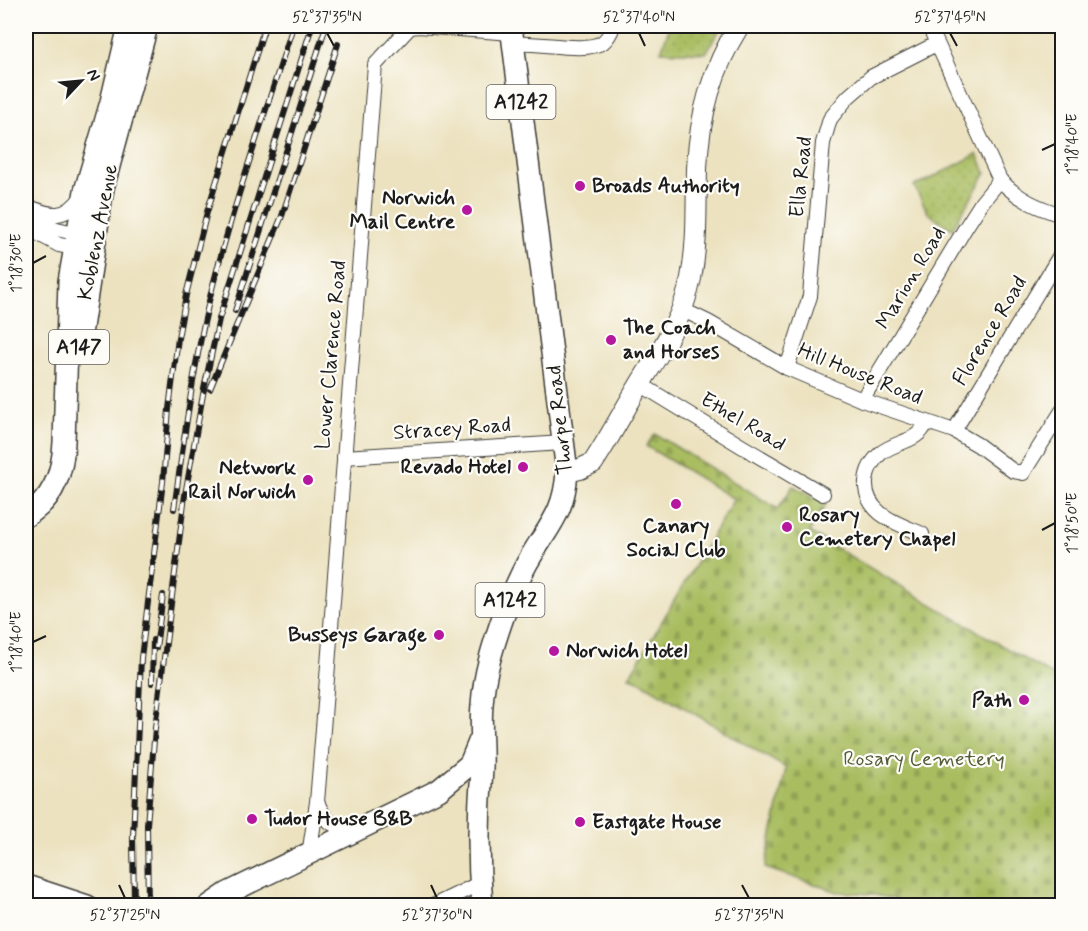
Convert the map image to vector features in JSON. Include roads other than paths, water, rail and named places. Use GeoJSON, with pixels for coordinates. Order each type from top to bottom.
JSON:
{"type":"FeatureCollection","features":[{"type":"Feature","properties":{"kind":"main road","name":"Koblenz Avenue"},"geometry":{"type":"LineString","coordinates":[[84,242],[85,191],[111,102],[129,26]]}},
{"type":"Feature","properties":{"kind":"main road","name":"Koblenz Avenue"},"geometry":{"type":"LineString","coordinates":[[26,516],[45,501],[54,488],[62,467],[69,280],[103,188],[147,26]]}},
{"type":"Feature","properties":{"kind":"main road","name":"Thorpe Road"},"geometry":{"type":"LineString","coordinates":[[481,895],[478,850],[482,766],[480,738],[484,681],[504,616],[529,559],[551,527],[562,504],[567,472],[512,34]]}},
{"type":"Feature","properties":{"kind":"main road","name":"A1242"},"geometry":{"type":"LineString","coordinates":[[209,906],[228,893],[439,790],[470,764],[480,738]]}},
{"type":"Feature","properties":{"kind":"main road","name":"A1242"},"geometry":{"type":"LineString","coordinates":[[439,790],[467,785],[477,795],[480,805]]}},
{"type":"Feature","properties":{"kind":"main road"},"geometry":{"type":"LineString","coordinates":[[26,886],[87,906]]}},
{"type":"Feature","properties":{"kind":"street"},"geometry":{"type":"LineString","coordinates":[[512,34],[576,47],[593,46],[603,42],[610,35],[613,26]]}},
{"type":"Feature","properties":{"kind":"street"},"geometry":{"type":"LineString","coordinates":[[567,472],[593,463],[668,340],[683,310],[691,279],[695,242],[697,166],[704,110],[723,53],[739,26]]}},
{"type":"Feature","properties":{"kind":"street"},"geometry":{"type":"LineString","coordinates":[[929,26],[1000,180],[1033,206],[1062,215]]}},
{"type":"Feature","properties":{"kind":"street","name":"Lower Clarence Road"},"geometry":{"type":"LineString","coordinates":[[309,855],[317,802],[375,65],[410,27],[512,34]]}},
{"type":"Feature","properties":{"kind":"street","name":"Ella Road"},"geometry":{"type":"LineString","coordinates":[[787,369],[810,296],[823,143],[830,119],[848,97],[871,77],[936,44]]}},
{"type":"Feature","properties":{"kind":"street","name":"Marion Road"},"geometry":{"type":"LineString","coordinates":[[861,400],[966,227],[1000,180]]}},
{"type":"Feature","properties":{"kind":"street"},"geometry":{"type":"LineString","coordinates":[[26,206],[58,215],[75,207],[85,191]]}},
{"type":"Feature","properties":{"kind":"street"},"geometry":{"type":"LineString","coordinates":[[26,217],[84,242]]}},
{"type":"Feature","properties":{"kind":"street"},"geometry":{"type":"LineString","coordinates":[[26,227],[60,245],[84,242]]}},
{"type":"Feature","properties":{"kind":"street","name":"Florence Road"},"geometry":{"type":"LineString","coordinates":[[954,431],[1062,252]]}},
{"type":"Feature","properties":{"kind":"street","name":"Hill House Road"},"geometry":{"type":"LineString","coordinates":[[683,310],[708,322],[787,369],[861,400],[954,431],[978,445],[1013,471],[1023,473],[1062,411]]}},
{"type":"Feature","properties":{"kind":"street","name":"Ethel Road"},"geometry":{"type":"LineString","coordinates":[[640,384],[823,494]]}},
{"type":"Feature","properties":{"kind":"street"},"geometry":{"type":"LineString","coordinates":[[922,534],[896,523],[875,510],[867,494],[866,483],[867,472],[883,451],[919,434],[926,423]]}},
{"type":"Feature","properties":{"kind":"street","name":"Stracey Road"},"geometry":{"type":"LineString","coordinates":[[344,457],[563,443]]}},
{"type":"Feature","properties":{"kind":"street"},"geometry":{"type":"LineString","coordinates":[[317,802],[325,819],[334,826],[353,832]]}},
{"type":"Feature","properties":{"kind":"street"},"geometry":{"type":"LineString","coordinates":[[432,906],[474,886],[481,895]]}},
{"type":"Feature","properties":{"kind":"railway"},"geometry":{"type":"LineString","coordinates":[[134,906],[133,837],[141,658],[178,338],[186,295],[207,212],[265,26]]}},
{"type":"Feature","properties":{"kind":"railway"},"geometry":{"type":"LineString","coordinates":[[174,509],[185,430],[209,301],[238,197],[293,26]]}},
{"type":"Feature","properties":{"kind":"railway"},"geometry":{"type":"LineString","coordinates":[[148,906],[147,825],[155,728],[185,495],[204,389],[219,319],[312,26]]}},
{"type":"Feature","properties":{"kind":"railway"},"geometry":{"type":"LineString","coordinates":[[235,311],[326,26]]}},
{"type":"Feature","properties":{"kind":"railway"},"geometry":{"type":"LineString","coordinates":[[210,389],[282,216],[338,44]]}},
{"type":"Feature","properties":{"kind":"railway"},"geometry":{"type":"LineString","coordinates":[[156,648],[163,595]]}},
{"type":"Feature","properties":{"kind":"railway"},"geometry":{"type":"LineString","coordinates":[[152,683],[153,640]]}},
{"type":"Feature","properties":{"kind":"place","name":"Broads Authority"},"geometry":{"type":"Point","coordinates":[580,186]}},
{"type":"Feature","properties":{"kind":"place","name":"Norwich Mail Centre"},"geometry":{"type":"Point","coordinates":[467,210]}},
{"type":"Feature","properties":{"kind":"place","name":"The Coach and Horses"},"geometry":{"type":"Point","coordinates":[611,340]}},
{"type":"Feature","properties":{"kind":"place","name":"Revado Hotel"},"geometry":{"type":"Point","coordinates":[523,467]}},
{"type":"Feature","properties":{"kind":"place","name":"Network Rail Norwich"},"geometry":{"type":"Point","coordinates":[308,480]}},
{"type":"Feature","properties":{"kind":"place","name":"Canary Social Club"},"geometry":{"type":"Point","coordinates":[676,504]}},
{"type":"Feature","properties":{"kind":"place","name":"Rosary Cemetery Chapel"},"geometry":{"type":"Point","coordinates":[787,527]}},
{"type":"Feature","properties":{"kind":"place","name":"Busseys Garage"},"geometry":{"type":"Point","coordinates":[439,635]}},
{"type":"Feature","properties":{"kind":"place","name":"Norwich Hotel"},"geometry":{"type":"Point","coordinates":[554,651]}},
{"type":"Feature","properties":{"kind":"place","name":"Path"},"geometry":{"type":"Point","coordinates":[1024,700]}},
{"type":"Feature","properties":{"kind":"place","name":"Tudor House B&B"},"geometry":{"type":"Point","coordinates":[252,819]}},
{"type":"Feature","properties":{"kind":"place","name":"Eastgate House"},"geometry":{"type":"Point","coordinates":[580,822]}},
{"type":"Feature","properties":{"kind":"park label","name":"Rosary Cemetery"},"geometry":{"type":"Point","coordinates":[924,759]}}]}
